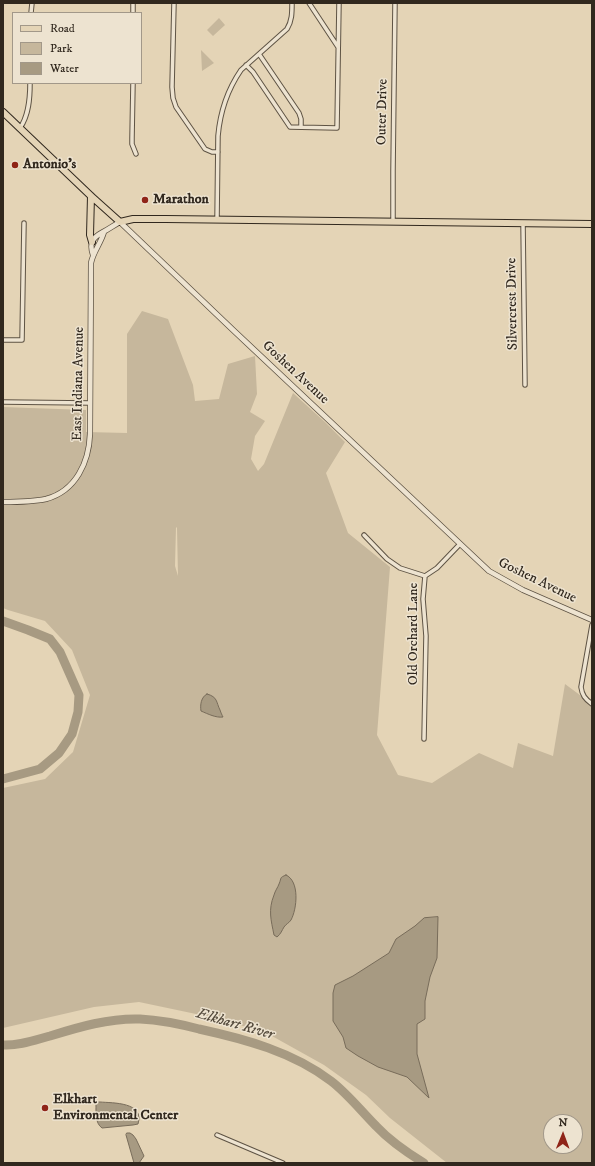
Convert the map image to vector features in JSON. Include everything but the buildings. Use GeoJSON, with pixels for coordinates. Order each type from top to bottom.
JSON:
{"type":"FeatureCollection","features":[{"type":"Feature","properties":{"kind":"main road","name":"Goshen Avenue"},"geometry":{"type":"LineString","coordinates":[[3,112],[120,222]]}},
{"type":"Feature","properties":{"kind":"main road"},"geometry":{"type":"LineString","coordinates":[[91,196],[90,235],[92,242]]}},
{"type":"Feature","properties":{"kind":"main road"},"geometry":{"type":"LineString","coordinates":[[120,222],[133,219],[592,224]]}},
{"type":"Feature","properties":{"kind":"street"},"geometry":{"type":"LineString","coordinates":[[174,3],[173,98],[176,107],[205,149],[212,152],[218,152]]}},
{"type":"Feature","properties":{"kind":"street"},"geometry":{"type":"LineString","coordinates":[[217,220],[219,127],[223,110],[235,79],[241,70],[287,29],[292,19],[292,3]]}},
{"type":"Feature","properties":{"kind":"street"},"geometry":{"type":"LineString","coordinates":[[309,3],[338,48]]}},
{"type":"Feature","properties":{"kind":"street"},"geometry":{"type":"LineString","coordinates":[[246,65],[253,72],[290,127],[337,128],[339,3]]}},
{"type":"Feature","properties":{"kind":"street","name":"Outer Drive"},"geometry":{"type":"LineString","coordinates":[[393,222],[393,128],[396,3]]}},
{"type":"Feature","properties":{"kind":"street"},"geometry":{"type":"LineString","coordinates":[[259,54],[302,118],[301,127]]}},
{"type":"Feature","properties":{"kind":"street"},"geometry":{"type":"LineString","coordinates":[[20,128],[26,115],[30,84]]}},
{"type":"Feature","properties":{"kind":"street"},"geometry":{"type":"LineString","coordinates":[[132,84],[132,144],[136,154]]}},
{"type":"Feature","properties":{"kind":"street"},"geometry":{"type":"LineString","coordinates":[[92,242],[96,236],[120,222]]}},
{"type":"Feature","properties":{"kind":"street","name":"Goshen Avenue"},"geometry":{"type":"LineString","coordinates":[[120,222],[489,571],[523,590],[592,620]]}},
{"type":"Feature","properties":{"kind":"street"},"geometry":{"type":"LineString","coordinates":[[3,340],[22,340],[24,223]]}},
{"type":"Feature","properties":{"kind":"street","name":"Silvercrest Drive"},"geometry":{"type":"LineString","coordinates":[[523,223],[525,385]]}},
{"type":"Feature","properties":{"kind":"street","name":"East Indiana Avenue"},"geometry":{"type":"LineString","coordinates":[[3,502],[33,501],[48,498],[57,494],[67,488],[74,481],[86,462],[89,451],[90,434],[92,263],[93,256],[104,232]]}},
{"type":"Feature","properties":{"kind":"street","name":"East Indiana Avenue"},"geometry":{"type":"LineString","coordinates":[[92,242],[91,248],[93,256]]}},
{"type":"Feature","properties":{"kind":"street"},"geometry":{"type":"LineString","coordinates":[[3,402],[90,403]]}},
{"type":"Feature","properties":{"kind":"street"},"geometry":{"type":"LineString","coordinates":[[364,535],[387,559],[400,568],[425,576]]}},
{"type":"Feature","properties":{"kind":"street","name":"Old Orchard Lane"},"geometry":{"type":"LineString","coordinates":[[424,740],[426,636],[424,599],[425,576],[437,568],[460,544]]}},
{"type":"Feature","properties":{"kind":"street"},"geometry":{"type":"LineString","coordinates":[[592,625],[581,687],[585,699],[592,704]]}},
{"type":"Feature","properties":{"kind":"street"},"geometry":{"type":"LineString","coordinates":[[217,1135],[283,1163]]}},
{"type":"Feature","properties":{"kind":"green space"},"geometry":{"type":"Polygon","coordinates":[[[219,18],[225,25],[213,36],[207,30],[219,18]]]}},
{"type":"Feature","properties":{"kind":"green space"},"geometry":{"type":"Polygon","coordinates":[[[201,50],[214,63],[202,71],[201,50]]]}},
{"type":"Feature","properties":{"kind":"green space"},"geometry":{"type":"Polygon","coordinates":[[[142,311],[168,319],[193,385],[195,401],[219,399],[228,364],[255,356],[257,394],[250,412],[265,421],[255,436],[251,459],[258,471],[264,464],[293,393],[345,442],[326,473],[348,533],[390,567],[377,735],[398,775],[432,783],[479,753],[513,768],[518,743],[553,756],[565,684],[592,704],[592,1163],[447,1163],[390,1118],[366,1095],[324,1065],[263,1031],[196,1014],[139,1002],[94,1007],[3,1028],[3,788],[45,779],[73,752],[90,695],[72,650],[45,621],[3,608],[3,407],[86,410],[86,432],[127,433],[127,334],[142,311]],[[176,527],[175,566],[178,576],[176,527]]]}},
{"type":"Feature","properties":{"kind":"water"},"geometry":{"type":"Polygon","coordinates":[[[207,694],[215,698],[223,717],[201,711],[201,701],[207,694]]]}},
{"type":"Feature","properties":{"kind":"water"},"geometry":{"type":"Polygon","coordinates":[[[286,875],[294,883],[296,903],[291,920],[277,937],[274,935],[272,925],[271,905],[281,878],[286,875]]]}},
{"type":"Feature","properties":{"kind":"water"},"geometry":{"type":"Polygon","coordinates":[[[438,917],[437,958],[430,977],[425,1001],[425,1019],[417,1024],[417,1054],[429,1098],[407,1077],[378,1067],[346,1048],[343,1037],[333,1021],[333,993],[335,985],[353,976],[389,953],[396,939],[424,918],[438,917]]]}},
{"type":"Feature","properties":{"kind":"water"},"geometry":{"type":"Polygon","coordinates":[[[98,1102],[126,1105],[132,1108],[137,1111],[139,1117],[138,1124],[102,1128],[96,1118],[96,1104],[98,1102]]]}},
{"type":"Feature","properties":{"kind":"water"},"geometry":{"type":"Polygon","coordinates":[[[127,1133],[133,1135],[136,1139],[144,1156],[139,1163],[134,1163],[126,1135],[127,1133]]]}},
{"type":"Feature","properties":{"kind":"waterway","name":"Elkhart River"},"geometry":{"type":"LineString","coordinates":[[3,621],[50,639],[60,652],[79,695],[78,712],[72,734],[59,753],[40,769],[3,779]]}},
{"type":"Feature","properties":{"kind":"waterway","name":"Elkhart River"},"geometry":{"type":"LineString","coordinates":[[3,1045],[15,1045],[72,1029],[128,1019],[170,1022],[234,1037],[285,1054],[316,1071],[343,1091],[387,1137],[424,1163]]}},
{"type":"Feature","properties":{"kind":"place","name":"Antonio's"},"geometry":{"type":"Point","coordinates":[15,165]}},
{"type":"Feature","properties":{"kind":"place","name":"Marathon"},"geometry":{"type":"Point","coordinates":[145,200]}},
{"type":"Feature","properties":{"kind":"place","name":"Elkhart Environmental Center"},"geometry":{"type":"Point","coordinates":[45,1108]}}]}
